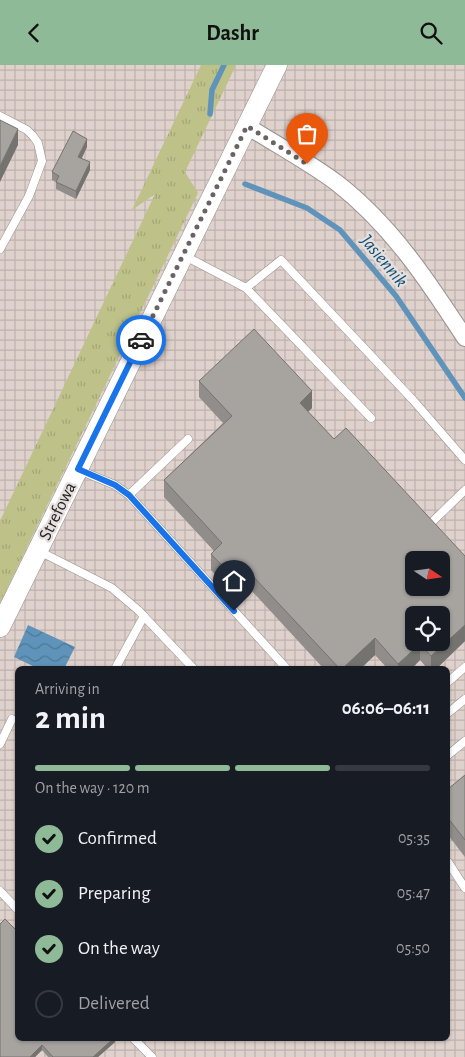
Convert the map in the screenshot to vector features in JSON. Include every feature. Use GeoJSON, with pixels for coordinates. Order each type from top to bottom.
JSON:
{"type":"FeatureCollection","features":[{"type":"Feature","properties":{"kind":"street","name":"Strefowa"},"geometry":{"type":"LineString","coordinates":[[0,627],[277,65]]}},
{"type":"Feature","properties":{"kind":"street"},"geometry":{"type":"LineString","coordinates":[[247,126],[337,183],[384,227],[420,270],[465,338]]}},
{"type":"Feature","properties":{"kind":"lane"},"geometry":{"type":"LineString","coordinates":[[0,116],[27,130],[33,136],[38,143],[42,161],[28,196],[0,249]]}},
{"type":"Feature","properties":{"kind":"lane"},"geometry":{"type":"LineString","coordinates":[[183,255],[246,288],[371,419]]}},
{"type":"Feature","properties":{"kind":"lane"},"geometry":{"type":"LineString","coordinates":[[246,288],[281,261],[413,400],[465,460]]}},
{"type":"Feature","properties":{"kind":"lane"},"geometry":{"type":"LineString","coordinates":[[129,495],[188,439]]}},
{"type":"Feature","properties":{"kind":"lane"},"geometry":{"type":"LineString","coordinates":[[78,469],[115,485],[129,495],[284,666]]}},
{"type":"Feature","properties":{"kind":"lane"},"geometry":{"type":"LineString","coordinates":[[429,525],[465,490]]}},
{"type":"Feature","properties":{"kind":"lane"},"geometry":{"type":"LineString","coordinates":[[37,551],[112,588],[144,616],[191,666]]}},
{"type":"Feature","properties":{"kind":"lane"},"geometry":{"type":"LineString","coordinates":[[117,666],[144,616]]}},
{"type":"Feature","properties":{"kind":"lane"},"geometry":{"type":"LineString","coordinates":[[450,680],[465,667]]}},
{"type":"Feature","properties":{"kind":"lane"},"geometry":{"type":"LineString","coordinates":[[450,711],[465,699]]}},
{"type":"Feature","properties":{"kind":"lane"},"geometry":{"type":"LineString","coordinates":[[0,744],[12,719]]}},
{"type":"Feature","properties":{"kind":"lane"},"geometry":{"type":"LineString","coordinates":[[450,753],[465,741]]}},
{"type":"Feature","properties":{"kind":"lane"},"geometry":{"type":"LineString","coordinates":[[450,865],[465,888]]}},
{"type":"Feature","properties":{"kind":"lane"},"geometry":{"type":"LineString","coordinates":[[1,895],[15,907]]}},
{"type":"Feature","properties":{"kind":"lane"},"geometry":{"type":"LineString","coordinates":[[136,1041],[152,1057]]}},
{"type":"Feature","properties":{"kind":"shaded area"},"geometry":{"type":"Polygon","coordinates":[[[0,65],[465,65],[465,1057],[0,1057],[0,65]]]}},
{"type":"Feature","properties":{"kind":"green space"},"geometry":{"type":"Polygon","coordinates":[[[201,65],[236,65],[185,172],[198,193],[0,603],[0,521],[155,194],[132,210],[201,65]]]}},
{"type":"Feature","properties":{"kind":"water"},"geometry":{"type":"Polygon","coordinates":[[[28,625],[75,647],[66,666],[33,666],[14,657],[28,625]]]}},
{"type":"Feature","properties":{"kind":"building"},"geometry":{"type":"Polygon","coordinates":[[[0,120],[18,129],[0,166],[0,120]]]}},
{"type":"Feature","properties":{"kind":"building"},"geometry":{"type":"Polygon","coordinates":[[[73,131],[87,139],[78,157],[90,162],[76,191],[56,182],[59,176],[52,172],[73,131]]]}},
{"type":"Feature","properties":{"kind":"building"},"geometry":{"type":"Polygon","coordinates":[[[254,329],[312,391],[300,403],[334,439],[346,428],[465,556],[465,625],[450,639],[450,606],[405,606],[405,651],[412,651],[398,664],[375,638],[345,666],[337,666],[250,573],[239,583],[211,554],[222,543],[164,480],[232,416],[199,381],[254,329]]]}},
{"type":"Feature","properties":{"kind":"building"},"geometry":{"type":"Polygon","coordinates":[[[426,651],[436,651],[431,656],[426,651]]]}},
{"type":"Feature","properties":{"kind":"building"},"geometry":{"type":"Polygon","coordinates":[[[465,775],[465,840],[450,821],[450,787],[465,775]]]}},
{"type":"Feature","properties":{"kind":"building"},"geometry":{"type":"Polygon","coordinates":[[[5,919],[15,929],[15,1041],[111,1041],[93,1057],[53,1057],[42,1045],[30,1057],[0,1057],[0,924],[5,919]]]}},
{"type":"Feature","properties":{"kind":"waterway","name":"Jasiennik"},"geometry":{"type":"LineString","coordinates":[[210,114],[212,90],[224,65]]}},
{"type":"Feature","properties":{"kind":"waterway","name":"Jasiennik"},"geometry":{"type":"LineString","coordinates":[[245,184],[307,208],[340,230],[396,296],[465,398]]}},
{"type":"Feature","properties":{"kind":"way so far"},"geometry":{"type":"LineString","coordinates":[[141,340],[247,126],[307,164]]}},
{"type":"Feature","properties":{"kind":"route"},"geometry":{"type":"LineString","coordinates":[[141,340],[78,469],[115,485],[129,495],[234,611]]}}]}
